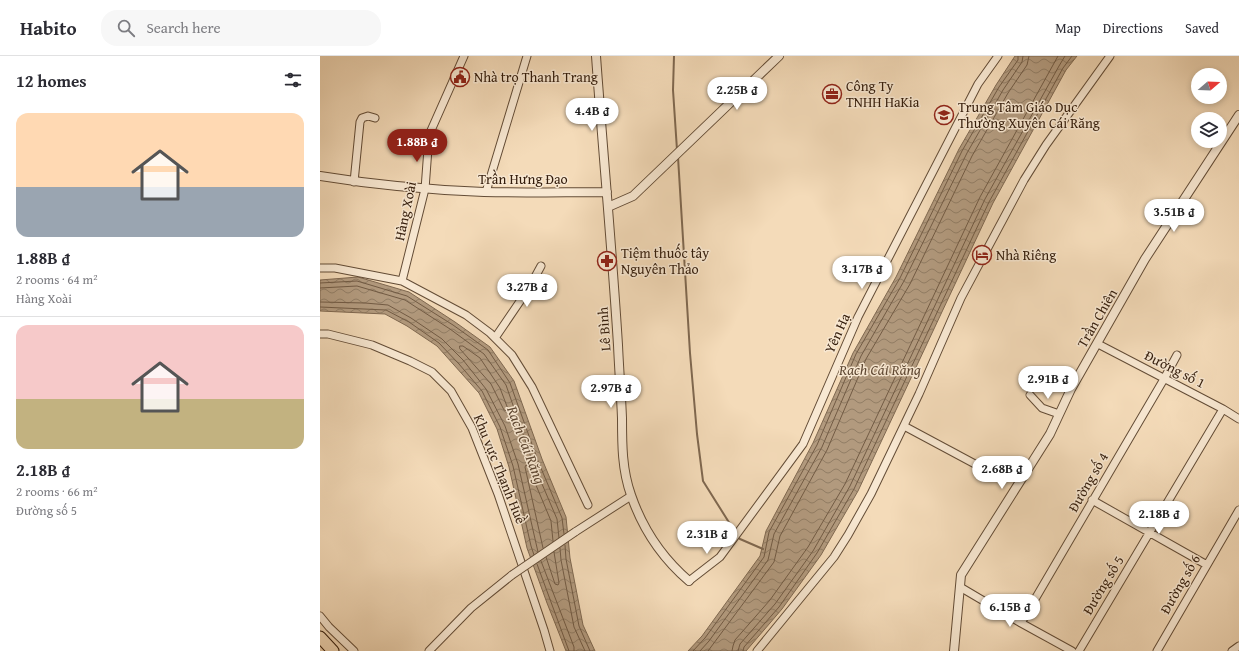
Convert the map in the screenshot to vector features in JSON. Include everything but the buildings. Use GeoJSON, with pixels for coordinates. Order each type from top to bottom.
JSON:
{"type":"FeatureCollection","features":[{"type":"Feature","properties":{"kind":"highway"},"geometry":{"type":"LineString","coordinates":[[320,637],[333,651]]}},
{"type":"Feature","properties":{"kind":"street","name":"Hàng Xoài"},"geometry":{"type":"LineString","coordinates":[[402,281],[425,189],[429,135],[464,56]]}},
{"type":"Feature","properties":{"kind":"street"},"geometry":{"type":"LineString","coordinates":[[486,192],[527,56]]}},
{"type":"Feature","properties":{"kind":"street","name":"Lê Bình"},"geometry":{"type":"LineString","coordinates":[[596,56],[618,355],[622,454],[626,479],[641,520],[653,543],[689,581]]}},
{"type":"Feature","properties":{"kind":"street"},"geometry":{"type":"LineString","coordinates":[[608,207],[633,196],[779,56]]}},
{"type":"Feature","properties":{"kind":"street","name":"Yên Hạ"},"geometry":{"type":"LineString","coordinates":[[689,581],[720,557],[803,444],[858,317],[978,84],[998,56]]}},
{"type":"Feature","properties":{"kind":"street"},"geometry":{"type":"LineString","coordinates":[[757,651],[834,557],[848,536],[871,494],[904,426],[961,298],[1024,180],[1046,145],[1110,56]]}},
{"type":"Feature","properties":{"kind":"street","name":"Trần Chiên"},"geometry":{"type":"LineString","coordinates":[[954,651],[960,575],[1050,434],[1071,389],[1098,344],[1145,259],[1239,115]]}},
{"type":"Feature","properties":{"kind":"street"},"geometry":{"type":"LineString","coordinates":[[354,182],[360,122],[362,118],[368,116],[374,118]]}},
{"type":"Feature","properties":{"kind":"street","name":"Trần Hưng Đạo"},"geometry":{"type":"LineString","coordinates":[[320,176],[373,185],[425,189],[486,192],[607,192]]}},
{"type":"Feature","properties":{"kind":"street"},"geometry":{"type":"LineString","coordinates":[[495,338],[529,288],[541,266]]}},
{"type":"Feature","properties":{"kind":"street"},"geometry":{"type":"LineString","coordinates":[[320,268],[335,268],[402,281],[466,315],[490,333],[512,355],[532,387],[588,505]]}},
{"type":"Feature","properties":{"kind":"street","name":"Khu vực Thạnh Huề"},"geometry":{"type":"LineString","coordinates":[[320,334],[328,334],[372,345],[410,361],[432,372],[451,391],[472,428],[495,487],[550,651]]}},
{"type":"Feature","properties":{"kind":"street","name":"Đường số 1"},"geometry":{"type":"LineString","coordinates":[[1098,344],[1223,409],[1239,419]]}},
{"type":"Feature","properties":{"kind":"street","name":"Đường số 4"},"geometry":{"type":"LineString","coordinates":[[1021,623],[1177,355]]}},
{"type":"Feature","properties":{"kind":"street"},"geometry":{"type":"LineString","coordinates":[[1030,395],[1042,408],[1059,414]]}},
{"type":"Feature","properties":{"kind":"street","name":"Đường số 5"},"geometry":{"type":"LineString","coordinates":[[1079,651],[1223,409]]}},
{"type":"Feature","properties":{"kind":"street"},"geometry":{"type":"LineString","coordinates":[[904,426],[988,471],[1001,476]]}},
{"type":"Feature","properties":{"kind":"street"},"geometry":{"type":"LineString","coordinates":[[429,651],[471,608],[512,574],[631,496]]}},
{"type":"Feature","properties":{"kind":"street"},"geometry":{"type":"LineString","coordinates":[[1092,500],[1207,565]]}},
{"type":"Feature","properties":{"kind":"street","name":"Đường số 6"},"geometry":{"type":"LineString","coordinates":[[1156,651],[1239,510]]}},
{"type":"Feature","properties":{"kind":"street"},"geometry":{"type":"LineString","coordinates":[[960,587],[1072,651]]}},
{"type":"Feature","properties":{"kind":"street"},"geometry":{"type":"LineString","coordinates":[[320,616],[329,627],[354,651]]}},
{"type":"Feature","properties":{"kind":"street"},"geometry":{"type":"LineString","coordinates":[[1232,651],[1239,646]]}},
{"type":"Feature","properties":{"kind":"water","name":"Rạch Cái Răng"},"geometry":{"type":"Polygon","coordinates":[[[1015,56],[1077,56],[1066,70],[993,203],[858,491],[821,555],[782,609],[746,651],[688,651],[702,636],[760,556],[766,531],[813,443],[853,353],[896,277],[959,149],[996,85],[1015,56]]]}},
{"type":"Feature","properties":{"kind":"water","name":"Rạch Cái Răng"},"geometry":{"type":"Polygon","coordinates":[[[358,277],[409,292],[455,322],[490,347],[514,381],[542,459],[566,517],[570,558],[583,625],[595,651],[566,651],[527,548],[509,467],[497,429],[479,393],[437,346],[407,326],[385,314],[320,311],[320,280],[358,277]]]}},
{"type":"Feature","properties":{"kind":"waterway"},"geometry":{"type":"LineString","coordinates":[[674,56],[673,90],[677,150]]}},
{"type":"Feature","properties":{"kind":"waterway"},"geometry":{"type":"LineString","coordinates":[[678,157],[690,353],[697,434],[703,481],[735,532]]}},
{"type":"Feature","properties":{"kind":"waterway"},"geometry":{"type":"LineString","coordinates":[[737,536],[740,539],[763,549]]}},
{"type":"Feature","properties":{"kind":"place","name":"Nhà trọ Thanh Trang"},"geometry":{"type":"Point","coordinates":[460,77]}},
{"type":"Feature","properties":{"kind":"place","name":"Công Ty TNHH HaKia"},"geometry":{"type":"Point","coordinates":[832,94]}},
{"type":"Feature","properties":{"kind":"place","name":"Trung Tâm Giáo Dục Thường Xuyên Cái Răng"},"geometry":{"type":"Point","coordinates":[944,115]}},
{"type":"Feature","properties":{"kind":"place","name":"Nhà Riêng"},"geometry":{"type":"Point","coordinates":[982,255]}},
{"type":"Feature","properties":{"kind":"place","name":"Tiệm thuốc tây Nguyên Thảo"},"geometry":{"type":"Point","coordinates":[607,261]}}]}
